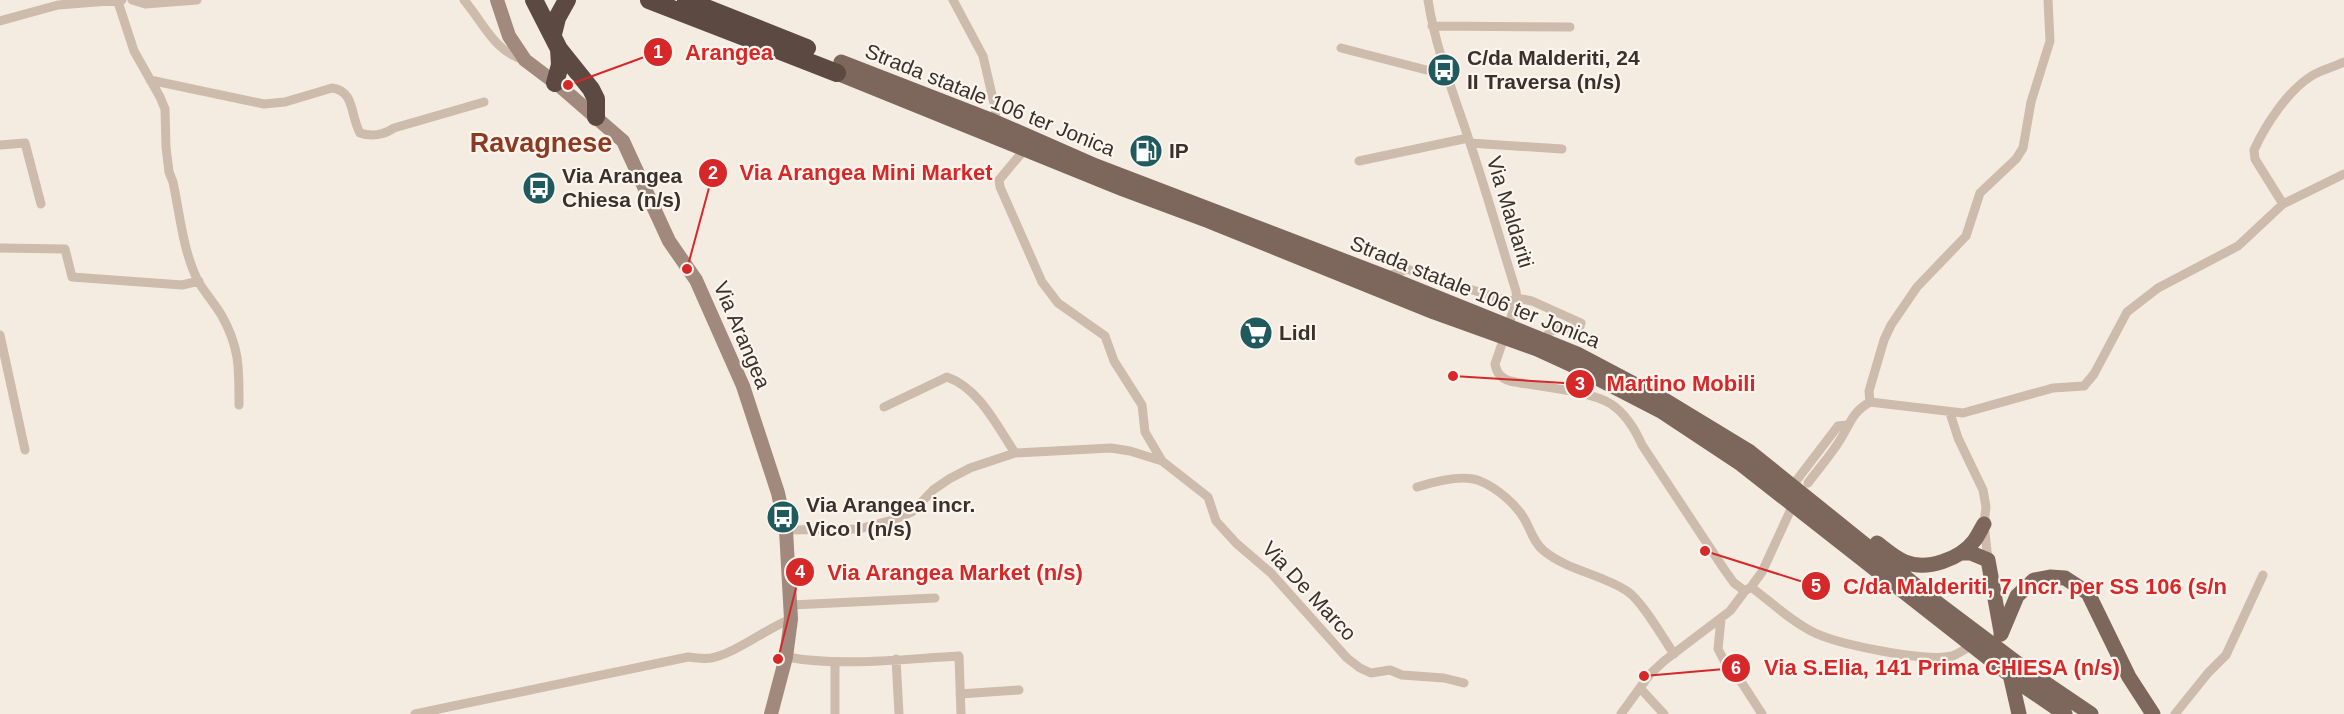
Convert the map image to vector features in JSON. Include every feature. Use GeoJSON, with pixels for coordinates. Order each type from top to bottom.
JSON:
{"type":"FeatureCollection","features":[{"type":"Feature","properties":{"kind":"highway"},"geometry":{"type":"LineString","coordinates":[[534,0],[558,66],[591,90],[596,99],[596,117]]}},
{"type":"Feature","properties":{"kind":"highway"},"geometry":{"type":"LineString","coordinates":[[558,66],[557,18],[567,0]]}},
{"type":"Feature","properties":{"kind":"highway"},"geometry":{"type":"LineString","coordinates":[[649,0],[839,67]]}},
{"type":"Feature","properties":{"kind":"highway"},"geometry":{"type":"LineString","coordinates":[[686,0],[839,67]]}},
{"type":"Feature","properties":{"kind":"main road","name":"Strada statale 106 ter Jonica"},"geometry":{"type":"LineString","coordinates":[[839,67],[993,121],[1096,166],[1386,276],[1546,340],[1666,401],[1801,484],[1824,513],[1987,643],[2065,714]]}},
{"type":"Feature","properties":{"kind":"main road","name":"Strada statale 106 ter Jonica"},"geometry":{"type":"LineString","coordinates":[[839,67],[1025,149],[1434,312],[1537,349],[1611,385],[1661,411],[1741,464],[1987,643]]}},
{"type":"Feature","properties":{"kind":"main road"},"geometry":{"type":"LineString","coordinates":[[1824,513],[1834,512],[1905,562],[1919,565],[1942,562],[1961,553],[1974,541],[1984,524]]}},
{"type":"Feature","properties":{"kind":"main road"},"geometry":{"type":"LineString","coordinates":[[1961,553],[1971,553],[1988,560],[1987,643],[2019,714]]}},
{"type":"Feature","properties":{"kind":"main road"},"geometry":{"type":"LineString","coordinates":[[1987,643],[2016,596],[2034,580],[2050,577],[2065,578],[2088,593],[2129,677],[2153,714]]}},
{"type":"Feature","properties":{"kind":"main road","name":"Strada statale 106 ter Jonica"},"geometry":{"type":"LineString","coordinates":[[2027,679],[2091,714]]}},
{"type":"Feature","properties":{"kind":"street"},"geometry":{"type":"LineString","coordinates":[[132,0],[145,4],[197,0]]}},
{"type":"Feature","properties":{"kind":"street"},"geometry":{"type":"LineString","coordinates":[[464,0],[492,39],[513,57],[558,66]]}},
{"type":"Feature","properties":{"kind":"street"},"geometry":{"type":"LineString","coordinates":[[497,0],[509,36],[525,60]]}},
{"type":"Feature","properties":{"kind":"street"},"geometry":{"type":"LineString","coordinates":[[953,0],[983,56],[996,112],[993,121]]}},
{"type":"Feature","properties":{"kind":"street","name":"Via Maldariti"},"geometry":{"type":"LineString","coordinates":[[1428,0],[1432,26],[1446,75],[1469,140],[1516,305]]}},
{"type":"Feature","properties":{"kind":"street"},"geometry":{"type":"LineString","coordinates":[[1870,402],[1869,391],[1884,340],[1891,325],[1917,287],[1966,236],[1980,193],[2016,159],[2023,148],[2031,102],[2050,41],[2048,0]]}},
{"type":"Feature","properties":{"kind":"street"},"geometry":{"type":"LineString","coordinates":[[0,21],[58,5],[120,1],[128,36],[165,109],[169,172],[189,255],[199,281],[222,315],[236,347],[239,362],[239,405]]}},
{"type":"Feature","properties":{"kind":"street"},"geometry":{"type":"LineString","coordinates":[[1432,26],[1570,27]]}},
{"type":"Feature","properties":{"kind":"street"},"geometry":{"type":"LineString","coordinates":[[1341,48],[1446,75]]}},
{"type":"Feature","properties":{"kind":"street"},"geometry":{"type":"LineString","coordinates":[[2283,204],[2255,159],[2254,150],[2285,101],[2301,85],[2319,72],[2344,62]]}},
{"type":"Feature","properties":{"kind":"street"},"geometry":{"type":"LineString","coordinates":[[150,80],[264,104],[276,104],[332,88],[341,89],[347,94],[356,126],[360,133],[367,135],[386,134],[394,128],[484,102]]}},
{"type":"Feature","properties":{"kind":"street","name":"Via Arangea"},"geometry":{"type":"LineString","coordinates":[[596,117],[623,141],[669,241],[696,280],[743,386],[778,493],[786,530],[791,612],[786,657],[771,714]]}},
{"type":"Feature","properties":{"kind":"street"},"geometry":{"type":"LineString","coordinates":[[1359,161],[1469,140],[1562,149]]}},
{"type":"Feature","properties":{"kind":"street"},"geometry":{"type":"LineString","coordinates":[[0,145],[25,143],[40,204]]}},
{"type":"Feature","properties":{"kind":"street"},"geometry":{"type":"LineString","coordinates":[[1025,149],[999,180],[1004,197],[1042,282],[1058,303],[1105,336],[1122,376],[1142,405],[1145,432],[1162,461]]}},
{"type":"Feature","properties":{"kind":"street"},"geometry":{"type":"LineString","coordinates":[[1801,484],[1842,438],[1846,425],[1859,409],[1870,402],[1963,413],[2053,388],[2084,386],[2094,375],[2127,312],[2158,288],[2238,246],[2283,204],[2344,174]]}},
{"type":"Feature","properties":{"kind":"street"},"geometry":{"type":"LineString","coordinates":[[0,248],[65,249],[72,277],[182,285],[199,281]]}},
{"type":"Feature","properties":{"kind":"street"},"geometry":{"type":"LineString","coordinates":[[1386,276],[1407,269],[1516,305]]}},
{"type":"Feature","properties":{"kind":"street"},"geometry":{"type":"LineString","coordinates":[[1546,340],[1549,332],[1556,329],[1579,329],[1581,323],[1522,298],[1516,305],[1499,352],[1495,364],[1496,370],[1504,379],[1594,397],[1610,404],[1623,415],[1633,426],[1642,445],[1734,583],[1748,589],[1813,632],[1833,640],[1917,656],[1946,657],[1987,643]]}},
{"type":"Feature","properties":{"kind":"street"},"geometry":{"type":"LineString","coordinates":[[0,335],[25,450]]}},
{"type":"Feature","properties":{"kind":"street"},"geometry":{"type":"LineString","coordinates":[[884,406],[948,377],[957,380],[977,397],[1015,453]]}},
{"type":"Feature","properties":{"kind":"street"},"geometry":{"type":"LineString","coordinates":[[1950,413],[1983,490],[1988,560]]}},
{"type":"Feature","properties":{"kind":"street"},"geometry":{"type":"LineString","coordinates":[[1801,484],[1838,426],[1846,425]]}},
{"type":"Feature","properties":{"kind":"street"},"geometry":{"type":"LineString","coordinates":[[786,530],[860,529],[896,519],[912,512],[933,490],[949,479],[970,468],[1015,453],[1111,448],[1162,461]]}},
{"type":"Feature","properties":{"kind":"street","name":"Via De Marco"},"geometry":{"type":"LineString","coordinates":[[1162,461],[1208,497],[1216,521],[1236,543],[1271,573],[1347,658],[1360,668],[1371,673],[1390,670],[1402,675],[1444,678],[1464,683]]}},
{"type":"Feature","properties":{"kind":"street"},"geometry":{"type":"LineString","coordinates":[[1417,487],[1440,480],[1470,479],[1479,480],[1493,488],[1508,499],[1525,518],[1531,534],[1541,549],[1560,563],[1628,592],[1674,654]]}},
{"type":"Feature","properties":{"kind":"street"},"geometry":{"type":"LineString","coordinates":[[1621,714],[1650,674],[1730,611],[1762,572],[1791,509]]}},
{"type":"Feature","properties":{"kind":"street"},"geometry":{"type":"LineString","coordinates":[[2175,714],[2208,673],[2226,655],[2263,575]]}},
{"type":"Feature","properties":{"kind":"street"},"geometry":{"type":"LineString","coordinates":[[415,714],[688,657],[711,658],[723,655],[775,625],[791,612],[935,598]]}},
{"type":"Feature","properties":{"kind":"street"},"geometry":{"type":"LineString","coordinates":[[1721,619],[1718,649],[1727,666],[1742,683],[1762,714]]}},
{"type":"Feature","properties":{"kind":"street"},"geometry":{"type":"LineString","coordinates":[[786,657],[814,662],[835,662],[958,656],[961,714]]}},
{"type":"Feature","properties":{"kind":"street"},"geometry":{"type":"LineString","coordinates":[[896,659],[899,714]]}},
{"type":"Feature","properties":{"kind":"street"},"geometry":{"type":"LineString","coordinates":[[835,662],[835,714]]}},
{"type":"Feature","properties":{"kind":"street"},"geometry":{"type":"LineString","coordinates":[[1640,688],[1664,714]]}},
{"type":"Feature","properties":{"kind":"street"},"geometry":{"type":"LineString","coordinates":[[960,694],[1019,690]]}},
{"type":"Feature","properties":{"kind":"place","name":"C/da Malderiti, 24 II Traversa (n/s)"},"geometry":{"type":"Point","coordinates":[1444,70]}},
{"type":"Feature","properties":{"kind":"place","name":"Arangea"},"geometry":{"type":"Point","coordinates":[568,85]}},
{"type":"Feature","properties":{"kind":"place","name":"IP"},"geometry":{"type":"Point","coordinates":[1146,151]}},
{"type":"Feature","properties":{"kind":"place","name":"Via Arangea Chiesa (n/s)"},"geometry":{"type":"Point","coordinates":[539,188]}},
{"type":"Feature","properties":{"kind":"place","name":"Via Arangea Mini Market"},"geometry":{"type":"Point","coordinates":[687,269]}},
{"type":"Feature","properties":{"kind":"place","name":"Lidl"},"geometry":{"type":"Point","coordinates":[1256,333]}},
{"type":"Feature","properties":{"kind":"place","name":"Martino Mobili"},"geometry":{"type":"Point","coordinates":[1453,376]}},
{"type":"Feature","properties":{"kind":"place","name":"Via Arangea incr. Vico I (n/s)"},"geometry":{"type":"Point","coordinates":[783,517]}},
{"type":"Feature","properties":{"kind":"place","name":"C/da Malderiti, 7 Incr. per SS 106 (s/n"},"geometry":{"type":"Point","coordinates":[1705,551]}},
{"type":"Feature","properties":{"kind":"place","name":"Via Arangea Market (n/s)"},"geometry":{"type":"Point","coordinates":[778,659]}},
{"type":"Feature","properties":{"kind":"place","name":"Via S.Elia, 141 Prima CHIESA (n/s)"},"geometry":{"type":"Point","coordinates":[1644,676]}},
{"type":"Feature","properties":{"kind":"district","name":"Ravagnese"},"geometry":{"type":"Point","coordinates":[541,143]}}]}
